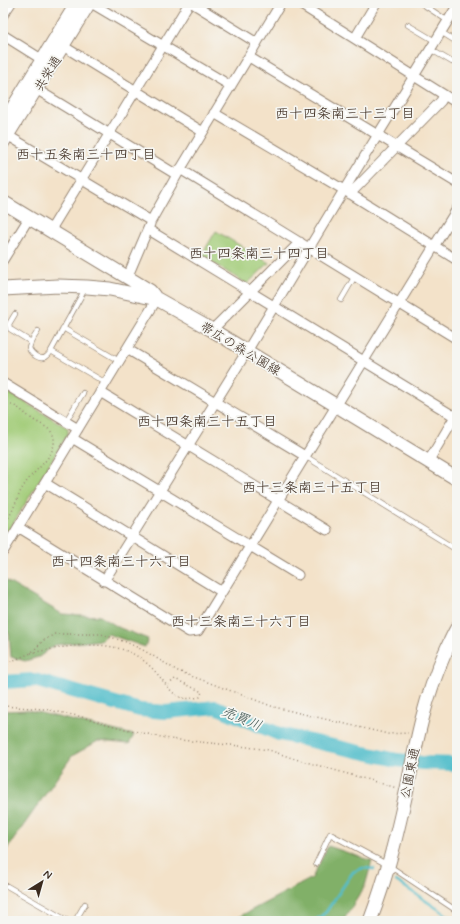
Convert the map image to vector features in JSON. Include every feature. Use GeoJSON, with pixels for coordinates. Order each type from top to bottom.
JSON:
{"type":"FeatureCollection","features":[{"type":"Feature","properties":{"kind":"street"},"geometry":{"type":"LineString","coordinates":[[3,15],[11,3]]}},
{"type":"Feature","properties":{"kind":"street","name":"共栄通"},"geometry":{"type":"LineString","coordinates":[[4,134],[36,89],[47,63],[77,3]]}},
{"type":"Feature","properties":{"kind":"street"},"geometry":{"type":"LineString","coordinates":[[90,3],[231,86]]}},
{"type":"Feature","properties":{"kind":"street","name":"共栄通"},"geometry":{"type":"LineString","coordinates":[[4,134],[47,63],[63,46],[90,3]]}},
{"type":"Feature","properties":{"kind":"street"},"geometry":{"type":"LineString","coordinates":[[50,231],[191,3],[257,43]]}},
{"type":"Feature","properties":{"kind":"street"},"geometry":{"type":"LineString","coordinates":[[127,278],[150,225],[178,172],[281,3]]}},
{"type":"Feature","properties":{"kind":"street"},"geometry":{"type":"LineString","coordinates":[[298,3],[457,103]]}},
{"type":"Feature","properties":{"kind":"street"},"geometry":{"type":"LineString","coordinates":[[355,38],[376,3]]}},
{"type":"Feature","properties":{"kind":"street"},"geometry":{"type":"LineString","coordinates":[[104,581],[216,402],[274,305],[347,192],[378,134],[441,32],[452,19],[457,6]]}},
{"type":"Feature","properties":{"kind":"street"},"geometry":{"type":"LineString","coordinates":[[3,36],[47,63]]}},
{"type":"Feature","properties":{"kind":"street"},"geometry":{"type":"LineString","coordinates":[[63,46],[203,132]]}},
{"type":"Feature","properties":{"kind":"street"},"geometry":{"type":"LineString","coordinates":[[248,57],[457,183]]}},
{"type":"Feature","properties":{"kind":"street"},"geometry":{"type":"LineString","coordinates":[[36,89],[109,134],[300,242],[457,339]]}},
{"type":"Feature","properties":{"kind":"street"},"geometry":{"type":"LineString","coordinates":[[347,192],[397,146],[441,101],[444,95]]}},
{"type":"Feature","properties":{"kind":"street"},"geometry":{"type":"LineString","coordinates":[[214,113],[347,192],[457,260]]}},
{"type":"Feature","properties":{"kind":"street"},"geometry":{"type":"LineString","coordinates":[[4,134],[81,179],[250,291],[456,416],[428,462]]}},
{"type":"Feature","properties":{"kind":"street"},"geometry":{"type":"LineString","coordinates":[[3,202],[150,291],[157,299],[3,552]]}},
{"type":"Feature","properties":{"kind":"street"},"geometry":{"type":"LineString","coordinates":[[18,527],[189,632],[198,631],[457,209]]}},
{"type":"Feature","properties":{"kind":"street"},"geometry":{"type":"LineString","coordinates":[[3,260],[29,218]]}},
{"type":"Feature","properties":{"kind":"street"},"geometry":{"type":"LineString","coordinates":[[212,330],[300,242]]}},
{"type":"Feature","properties":{"kind":"street","name":"帯広の森公園線"},"geometry":{"type":"LineString","coordinates":[[3,289],[58,286],[87,287],[110,289],[157,299],[212,330],[457,479]]}},
{"type":"Feature","properties":{"kind":"street"},"geometry":{"type":"LineString","coordinates":[[127,349],[305,456]]}},
{"type":"Feature","properties":{"kind":"street"},"geometry":{"type":"LineString","coordinates":[[3,383],[78,429]]}},
{"type":"Feature","properties":{"kind":"street"},"geometry":{"type":"LineString","coordinates":[[100,392],[327,530]]}},
{"type":"Feature","properties":{"kind":"street"},"geometry":{"type":"LineString","coordinates":[[72,438],[298,576]]}},
{"type":"Feature","properties":{"kind":"street"},"geometry":{"type":"LineString","coordinates":[[45,484],[222,592]]}},
{"type":"Feature","properties":{"kind":"street","name":"公園東通"},"geometry":{"type":"LineString","coordinates":[[370,921],[381,892],[388,865],[414,737],[436,674],[457,628]]}},
{"type":"Feature","properties":{"kind":"lane"},"geometry":{"type":"LineString","coordinates":[[421,3],[452,19]]}},
{"type":"Feature","properties":{"kind":"lane"},"geometry":{"type":"LineString","coordinates":[[408,25],[452,62]]}},
{"type":"Feature","properties":{"kind":"lane"},"geometry":{"type":"LineString","coordinates":[[441,32],[457,42]]}},
{"type":"Feature","properties":{"kind":"lane"},"geometry":{"type":"LineString","coordinates":[[341,300],[356,276]]}},
{"type":"Feature","properties":{"kind":"lane"},"geometry":{"type":"LineString","coordinates":[[38,331],[29,348],[31,353],[36,357],[42,358],[46,357],[51,351],[87,287]]}},
{"type":"Feature","properties":{"kind":"lane"},"geometry":{"type":"LineString","coordinates":[[15,314],[10,324],[10,329],[31,342]]}},
{"type":"Feature","properties":{"kind":"lane"},"geometry":{"type":"LineString","coordinates":[[63,328],[119,361]]}},
{"type":"Feature","properties":{"kind":"lane"},"geometry":{"type":"LineString","coordinates":[[51,351],[106,384]]}},
{"type":"Feature","properties":{"kind":"lane"},"geometry":{"type":"LineString","coordinates":[[66,421],[83,393]]}},
{"type":"Feature","properties":{"kind":"lane"},"geometry":{"type":"LineString","coordinates":[[305,456],[457,550]]}},
{"type":"Feature","properties":{"kind":"lane"},"geometry":{"type":"LineString","coordinates":[[316,864],[330,834],[388,865],[457,911]]}},
{"type":"Feature","properties":{"kind":"lane"},"geometry":{"type":"LineString","coordinates":[[7,886],[68,921]]}},
{"type":"Feature","properties":{"kind":"lane"},"geometry":{"type":"LineString","coordinates":[[75,921],[85,904]]}},
{"type":"Feature","properties":{"kind":"path"},"geometry":{"type":"LineString","coordinates":[[3,404],[12,404],[33,420],[45,426],[51,432],[54,439],[52,448],[46,460],[25,483],[19,493],[14,509],[3,528]]}},
{"type":"Feature","properties":{"kind":"path"},"geometry":{"type":"LineString","coordinates":[[31,654],[44,640],[55,634],[101,634],[126,642],[144,650],[178,671],[274,707],[388,734],[414,737]]}},
{"type":"Feature","properties":{"kind":"path"},"geometry":{"type":"LineString","coordinates":[[3,663],[8,663],[31,654],[57,648],[112,646],[127,651],[144,660],[154,670],[166,686],[175,695],[181,698],[200,697],[202,692],[174,679],[166,686]]}},
{"type":"Feature","properties":{"kind":"path"},"geometry":{"type":"LineString","coordinates":[[3,706],[44,708],[170,739],[269,750],[292,758],[404,786]]}},
{"type":"Feature","properties":{"kind":"green space"},"geometry":{"type":"Polygon","coordinates":[[[216,231],[269,263],[247,284],[201,256],[216,231]]]}},
{"type":"Feature","properties":{"kind":"green space"},"geometry":{"type":"Polygon","coordinates":[[[3,389],[68,428],[68,434],[3,540],[3,389]]]}},
{"type":"Feature","properties":{"kind":"green space"},"geometry":{"type":"Polygon","coordinates":[[[3,579],[62,614],[100,616],[120,628],[148,639],[145,647],[108,634],[101,640],[55,645],[39,657],[25,661],[11,657],[9,633],[3,632],[3,579]]]}},
{"type":"Feature","properties":{"kind":"green space"},"geometry":{"type":"Polygon","coordinates":[[[28,710],[134,735],[129,744],[98,741],[72,756],[3,855],[3,711],[28,710]]]}},
{"type":"Feature","properties":{"kind":"green space"},"geometry":{"type":"Polygon","coordinates":[[[328,846],[372,861],[365,886],[343,921],[231,921],[312,878],[328,846]]]}},
{"type":"Feature","properties":{"kind":"waterway","name":"売買川"},"geometry":{"type":"LineString","coordinates":[[3,682],[34,680],[140,710],[166,712],[216,707],[279,734],[397,760],[422,763],[457,764]]}},
{"type":"Feature","properties":{"kind":"waterway"},"geometry":{"type":"LineString","coordinates":[[315,921],[326,912],[353,872],[363,868],[374,869]]}},
{"type":"Feature","properties":{"kind":"waterway"},"geometry":{"type":"LineString","coordinates":[[396,881],[456,921]]}},
{"type":"Feature","properties":{"kind":"district","name":"西十四条南三十三丁目"},"geometry":{"type":"Point","coordinates":[345,113]}},
{"type":"Feature","properties":{"kind":"district","name":"西十五条南三十四丁目"},"geometry":{"type":"Point","coordinates":[86,154]}},
{"type":"Feature","properties":{"kind":"district","name":"西十四条南三十四丁目"},"geometry":{"type":"Point","coordinates":[259,253]}},
{"type":"Feature","properties":{"kind":"district","name":"西十四条南三十五丁目"},"geometry":{"type":"Point","coordinates":[207,421]}},
{"type":"Feature","properties":{"kind":"district","name":"西十三条南三十五丁目"},"geometry":{"type":"Point","coordinates":[312,487]}},
{"type":"Feature","properties":{"kind":"district","name":"西十四条南三十六丁目"},"geometry":{"type":"Point","coordinates":[121,561]}},
{"type":"Feature","properties":{"kind":"district","name":"西十三条南三十六丁目"},"geometry":{"type":"Point","coordinates":[241,621]}}]}
